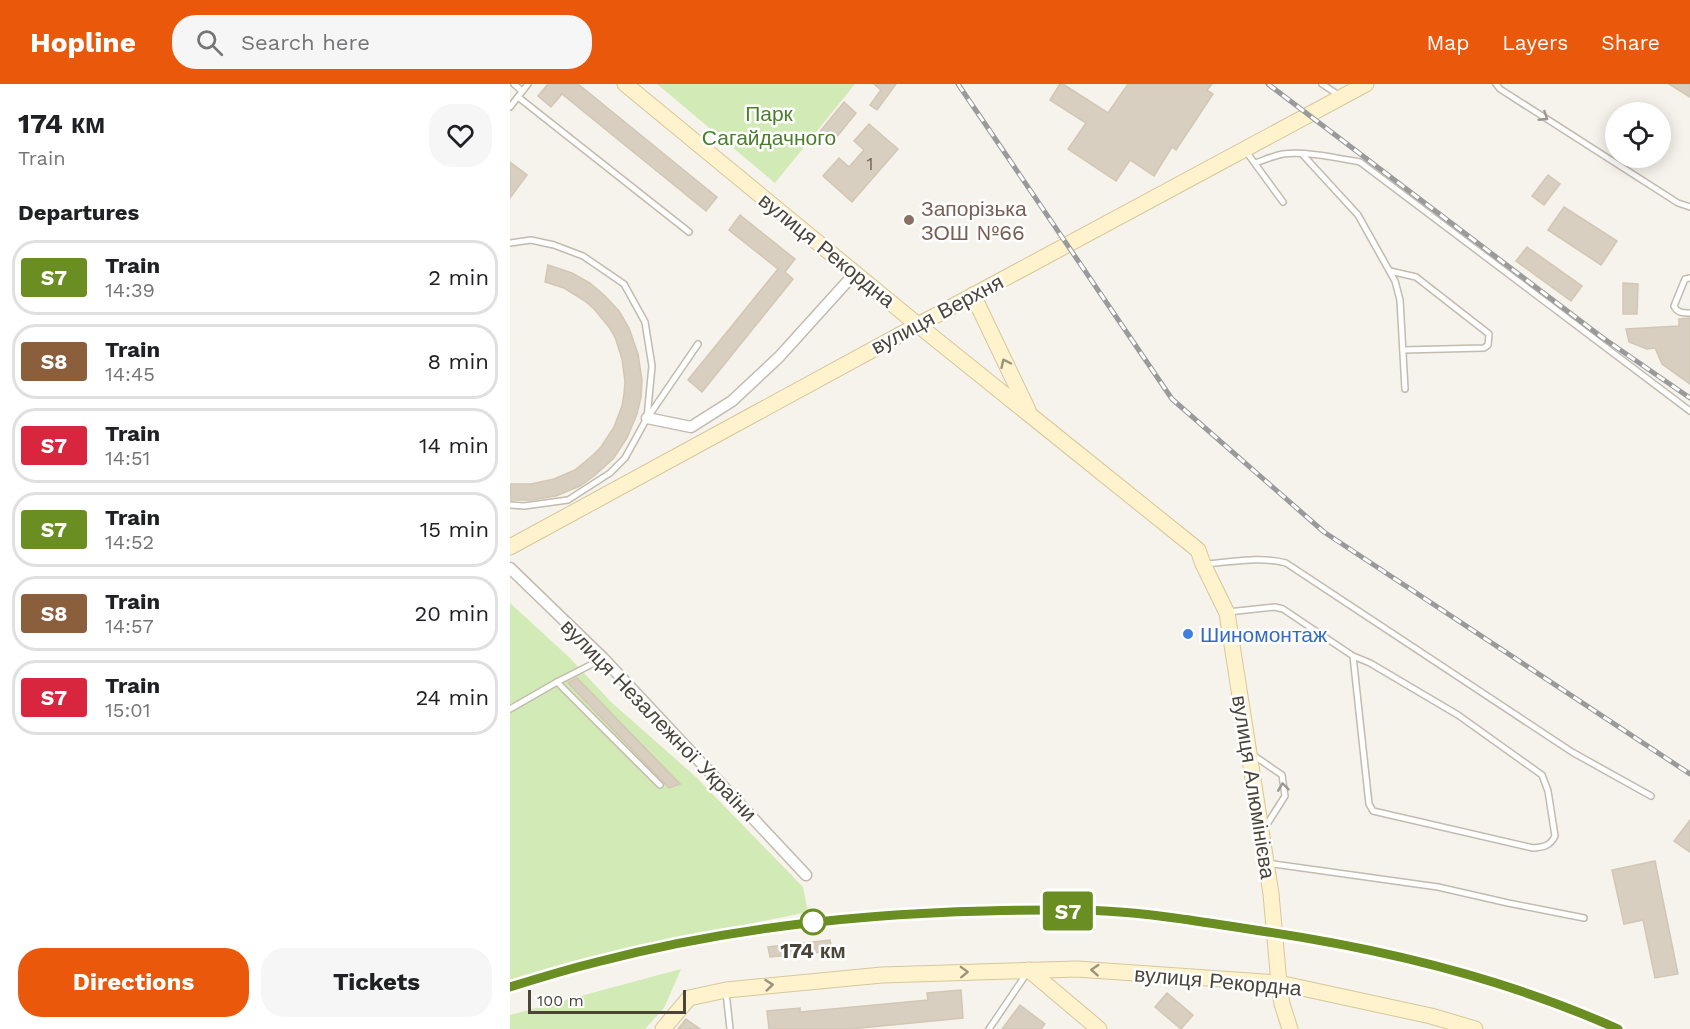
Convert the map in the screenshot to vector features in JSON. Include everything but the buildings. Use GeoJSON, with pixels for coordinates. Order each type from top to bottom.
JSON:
{"type":"FeatureCollection","features":[{"type":"Feature","properties":{"kind":"street","name":"вулиця Рекордна"},"geometry":{"type":"LineString","coordinates":[[625,84],[1200,557]]}},
{"type":"Feature","properties":{"kind":"street","name":"вулиця Верхня"},"geometry":{"type":"LineString","coordinates":[[510,547],[1366,84]]}},
{"type":"Feature","properties":{"kind":"street"},"geometry":{"type":"LineString","coordinates":[[647,418],[691,427],[732,401],[779,357],[855,273]]}},
{"type":"Feature","properties":{"kind":"street"},"geometry":{"type":"LineString","coordinates":[[973,295],[1030,415]]}},
{"type":"Feature","properties":{"kind":"street","name":"вулиця Алюмінієва"},"geometry":{"type":"LineString","coordinates":[[1200,557],[1227,613],[1271,894],[1282,1004],[1290,1029]]}},
{"type":"Feature","properties":{"kind":"street","name":"вулиця Незалежної України"},"geometry":{"type":"LineString","coordinates":[[510,568],[603,658],[806,875]]}},
{"type":"Feature","properties":{"kind":"street","name":"вулиця Рекордна"},"geometry":{"type":"LineString","coordinates":[[1029,970],[1077,969],[1279,983],[1431,1016],[1475,1029]]}},
{"type":"Feature","properties":{"kind":"street"},"geometry":{"type":"LineString","coordinates":[[663,1029],[690,998],[726,990],[882,975],[1029,970],[1099,1029]]}},
{"type":"Feature","properties":{"kind":"lane"},"geometry":{"type":"LineString","coordinates":[[514,84],[522,91]]}},
{"type":"Feature","properties":{"kind":"lane"},"geometry":{"type":"LineString","coordinates":[[510,106],[528,84]]}},
{"type":"Feature","properties":{"kind":"lane"},"geometry":{"type":"LineString","coordinates":[[1322,84],[1341,97]]}},
{"type":"Feature","properties":{"kind":"lane"},"geometry":{"type":"LineString","coordinates":[[1496,84],[1500,89],[1668,197],[1690,207]]}},
{"type":"Feature","properties":{"kind":"lane"},"geometry":{"type":"LineString","coordinates":[[518,97],[689,232]]}},
{"type":"Feature","properties":{"kind":"lane"},"geometry":{"type":"LineString","coordinates":[[1245,149],[1283,202]]}},
{"type":"Feature","properties":{"kind":"lane"},"geometry":{"type":"LineString","coordinates":[[1255,163],[1282,154],[1330,157],[1360,162],[1690,411]]}},
{"type":"Feature","properties":{"kind":"lane"},"geometry":{"type":"LineString","coordinates":[[1303,155],[1358,215],[1395,281],[1400,300],[1405,389]]}},
{"type":"Feature","properties":{"kind":"lane"},"geometry":{"type":"LineString","coordinates":[[510,243],[531,240],[554,245],[583,256],[624,284],[645,322],[652,366],[647,418]]}},
{"type":"Feature","properties":{"kind":"lane"},"geometry":{"type":"LineString","coordinates":[[1390,271],[1416,277],[1489,334],[1488,345],[1485,348],[1403,351]]}},
{"type":"Feature","properties":{"kind":"lane"},"geometry":{"type":"LineString","coordinates":[[1690,278],[1685,279],[1682,284],[1674,306],[1681,313],[1690,313]]}},
{"type":"Feature","properties":{"kind":"lane"},"geometry":{"type":"LineString","coordinates":[[510,506],[568,500],[610,473],[626,458],[647,418],[698,344]]}},
{"type":"Feature","properties":{"kind":"lane"},"geometry":{"type":"LineString","coordinates":[[1200,557],[1274,560],[1286,563],[1572,752],[1651,795]]}},
{"type":"Feature","properties":{"kind":"lane"},"geometry":{"type":"LineString","coordinates":[[1227,613],[1275,607],[1283,609],[1353,656],[1370,663],[1458,715],[1542,775],[1548,791],[1555,836],[1552,842],[1547,846],[1533,848],[1373,811],[1370,804],[1353,656]]}},
{"type":"Feature","properties":{"kind":"lane"},"geometry":{"type":"LineString","coordinates":[[510,709],[603,658]]}},
{"type":"Feature","properties":{"kind":"lane"},"geometry":{"type":"LineString","coordinates":[[557,682],[660,785]]}},
{"type":"Feature","properties":{"kind":"lane"},"geometry":{"type":"LineString","coordinates":[[1248,752],[1282,775],[1285,796],[1261,833]]}},
{"type":"Feature","properties":{"kind":"lane"},"geometry":{"type":"LineString","coordinates":[[1266,862],[1438,887],[1584,918]]}},
{"type":"Feature","properties":{"kind":"lane"},"geometry":{"type":"LineString","coordinates":[[989,1029],[1029,970]]}},
{"type":"Feature","properties":{"kind":"lane"},"geometry":{"type":"LineString","coordinates":[[726,990],[730,1029]]}},
{"type":"Feature","properties":{"kind":"green space","name":"Парк Сагайдачного"},"geometry":{"type":"Polygon","coordinates":[[[657,84],[855,84],[775,183],[657,84]]]}},
{"type":"Feature","properties":{"kind":"green space"},"geometry":{"type":"Polygon","coordinates":[[[510,603],[570,658],[610,701],[697,778],[803,887],[808,912],[614,951],[510,980],[510,603]]]}},
{"type":"Feature","properties":{"kind":"green space"},"geometry":{"type":"Polygon","coordinates":[[[681,969],[664,1008],[645,1029],[510,1029],[510,1015],[681,969]]]}},
{"type":"Feature","properties":{"kind":"railway"},"geometry":{"type":"LineString","coordinates":[[958,84],[1172,399],[1324,532],[1690,774]]}},
{"type":"Feature","properties":{"kind":"railway"},"geometry":{"type":"LineString","coordinates":[[1268,84],[1603,338],[1690,398]]}},
{"type":"Feature","properties":{"kind":"railway"},"geometry":{"type":"LineString","coordinates":[[510,987],[646,950],[694,940],[793,925],[892,915],[1091,910],[1146,914],[1313,939],[1402,957],[1533,995],[1618,1029]]}},
{"type":"Feature","properties":{"kind":"train","name":"S7"},"geometry":{"type":"LineString","coordinates":[[510,987],[599,961],[688,942],[820,921],[927,912],[1104,911],[1188,919],[1359,947],[1444,968],[1534,995],[1618,1029]]}},
{"type":"Feature","properties":{"kind":"place","name":"Запорізька ЗОШ №66"},"geometry":{"type":"Point","coordinates":[909,220]}},
{"type":"Feature","properties":{"kind":"place","name":"Шиномонтаж"},"geometry":{"type":"Point","coordinates":[1188,634]}},
{"type":"Feature","properties":{"kind":"place","name":"174 км"},"geometry":{"type":"Point","coordinates":[813,922]}}]}
